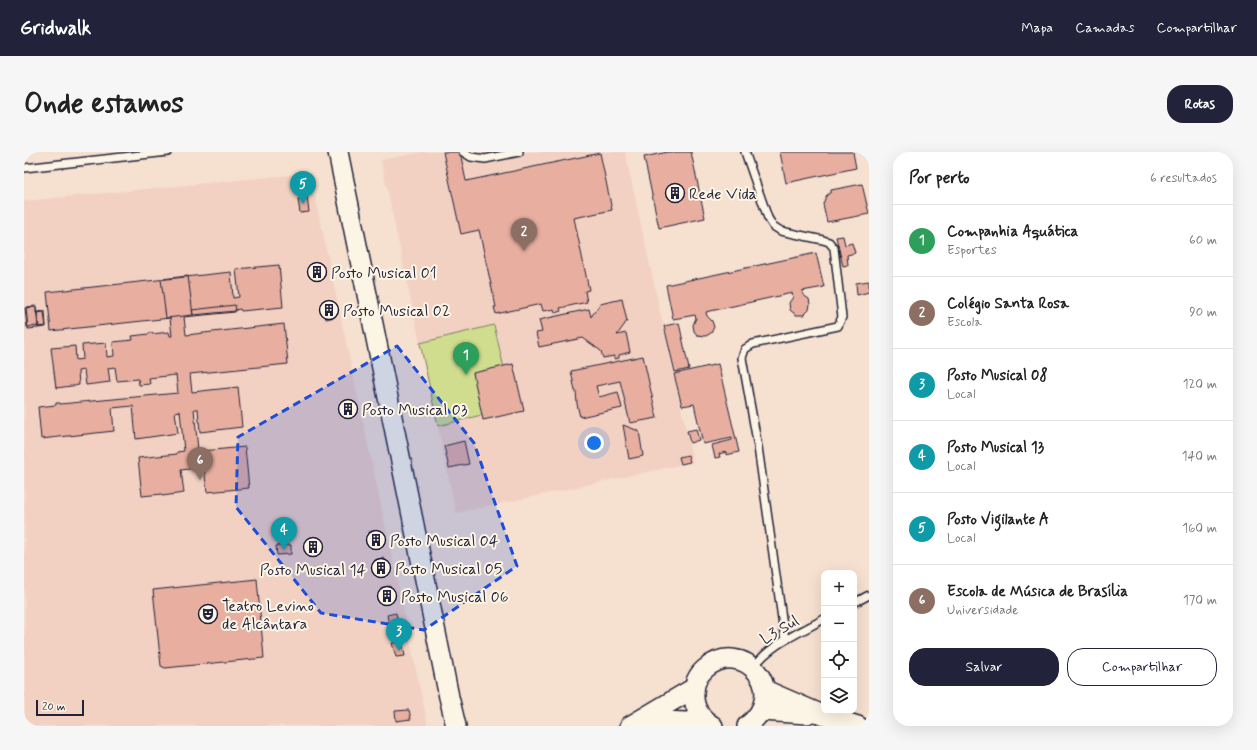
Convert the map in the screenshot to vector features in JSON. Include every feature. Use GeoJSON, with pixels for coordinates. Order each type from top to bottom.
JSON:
{"type":"FeatureCollection","features":[{"type":"Feature","properties":{"kind":"street"},"geometry":{"type":"LineString","coordinates":[[338,152],[456,726]]}},
{"type":"Feature","properties":{"kind":"street"},"geometry":{"type":"LineString","coordinates":[[710,724],[701,717],[694,703],[694,688],[697,679],[702,671],[709,665],[718,661],[736,659],[753,668],[761,678],[765,690],[765,701],[762,711],[756,720],[747,726]]}},
{"type":"Feature","properties":{"kind":"street"},"geometry":{"type":"LineString","coordinates":[[636,723],[694,688]]}},
{"type":"Feature","properties":{"kind":"street"},"geometry":{"type":"LineString","coordinates":[[765,690],[825,716],[858,726]]}},
{"type":"Feature","properties":{"kind":"street"},"geometry":{"type":"LineString","coordinates":[[762,711],[825,716]]}},
{"type":"Feature","properties":{"kind":"street"},"geometry":{"type":"LineString","coordinates":[[636,723],[710,724]]}},
{"type":"Feature","properties":{"kind":"lane"},"geometry":{"type":"LineString","coordinates":[[24,168],[168,152]]}},
{"type":"Feature","properties":{"kind":"lane"},"geometry":{"type":"LineString","coordinates":[[464,152],[471,157],[485,159],[519,152]]}},
{"type":"Feature","properties":{"kind":"lane"},"geometry":{"type":"LineString","coordinates":[[745,152],[768,218],[773,226],[781,230],[829,242],[834,248],[839,280],[842,317],[838,326],[753,344],[745,349],[742,358],[758,447],[785,640]]}},
{"type":"Feature","properties":{"kind":"lane"},"geometry":{"type":"LineString","coordinates":[[857,601],[869,595]]}},
{"type":"Feature","properties":{"kind":"lane","name":"L3 Sul"},"geometry":{"type":"LineString","coordinates":[[753,668],[767,652],[785,640],[821,621]]}},
{"type":"Feature","properties":{"kind":"highlighted area"},"geometry":{"type":"Polygon","coordinates":[[[397,346],[474,443],[517,566],[424,630],[321,613],[236,507],[238,437],[397,346]]]}},
{"type":"Feature","properties":{"kind":"shaded area"},"geometry":{"type":"Polygon","coordinates":[[[422,152],[625,152],[693,462],[456,513],[381,160],[422,152]]]}},
{"type":"Feature","properties":{"kind":"shaded area"},"geometry":{"type":"Polygon","coordinates":[[[310,173],[428,726],[25,726],[24,201],[310,173]]]}},
{"type":"Feature","properties":{"kind":"green space"},"geometry":{"type":"Polygon","coordinates":[[[494,325],[513,407],[438,426],[420,343],[494,325]]]}},
{"type":"Feature","properties":{"kind":"building"},"geometry":{"type":"Polygon","coordinates":[[[443,152],[460,152],[466,181],[600,153],[612,210],[574,218],[589,290],[585,291],[587,302],[560,308],[561,311],[555,313],[554,309],[543,311],[541,304],[496,314],[494,307],[496,307],[479,230],[461,234],[443,152]]]}},
{"type":"Feature","properties":{"kind":"building","name":"Rede Vida"},"geometry":{"type":"Polygon","coordinates":[[[668,152],[691,152],[705,218],[659,228],[644,157],[668,152]]]}},
{"type":"Feature","properties":{"kind":"building"},"geometry":{"type":"Polygon","coordinates":[[[780,152],[853,152],[856,168],[786,183],[780,152]]]}},
{"type":"Feature","properties":{"kind":"building"},"geometry":{"type":"Polygon","coordinates":[[[862,184],[869,214],[827,222],[823,204],[826,196],[831,192],[831,190],[862,184]]]}},
{"type":"Feature","properties":{"kind":"building"},"geometry":{"type":"Polygon","coordinates":[[[307,197],[309,212],[300,213],[298,199],[307,197]]]}},
{"type":"Feature","properties":{"kind":"building"},"geometry":{"type":"Polygon","coordinates":[[[843,236],[845,245],[852,243],[855,253],[847,255],[848,265],[843,266],[836,237],[843,236]]]}},
{"type":"Feature","properties":{"kind":"building"},"geometry":{"type":"Polygon","coordinates":[[[816,253],[824,287],[802,291],[803,295],[809,299],[810,304],[809,310],[804,315],[796,315],[790,310],[789,303],[793,297],[792,293],[706,312],[714,327],[711,333],[706,336],[697,335],[694,331],[693,325],[696,318],[695,315],[673,319],[666,285],[816,253]]]}},
{"type":"Feature","properties":{"kind":"building"},"geometry":{"type":"Polygon","coordinates":[[[279,265],[283,307],[241,311],[240,309],[235,310],[235,312],[184,317],[186,335],[284,324],[288,364],[190,374],[192,392],[238,387],[242,427],[200,432],[198,409],[194,409],[198,450],[202,449],[202,451],[245,447],[249,488],[207,492],[204,467],[181,470],[184,493],[162,496],[162,494],[142,496],[138,458],[177,454],[177,452],[184,451],[180,411],[175,412],[178,433],[136,439],[133,406],[112,408],[114,431],[41,439],[38,407],[56,405],[56,403],[60,404],[178,393],[176,375],[149,378],[150,384],[139,385],[138,379],[117,381],[115,367],[108,368],[110,382],[86,385],[84,370],[78,371],[79,385],[56,388],[51,348],[75,346],[76,360],[83,359],[82,345],[106,343],[107,357],[114,356],[113,342],[133,340],[132,336],[149,334],[151,332],[152,334],[169,332],[170,336],[172,336],[170,318],[51,331],[47,292],[231,272],[233,298],[239,297],[236,269],[279,265]]]}},
{"type":"Feature","properties":{"kind":"building","name":"Posto Musical 01"},"geometry":{"type":"Polygon","coordinates":[[[323,266],[325,275],[311,277],[309,268],[323,266]]]}},
{"type":"Feature","properties":{"kind":"building"},"geometry":{"type":"Polygon","coordinates":[[[188,276],[193,315],[166,318],[161,279],[188,276]]]}},
{"type":"Feature","properties":{"kind":"building"},"geometry":{"type":"Polygon","coordinates":[[[869,281],[869,292],[857,295],[856,283],[869,281]]]}},
{"type":"Feature","properties":{"kind":"building"},"geometry":{"type":"Polygon","coordinates":[[[622,299],[627,321],[617,335],[626,333],[630,352],[619,355],[619,358],[614,359],[614,356],[603,358],[601,351],[583,338],[539,347],[536,333],[542,332],[539,320],[589,309],[591,317],[600,304],[622,299]]]}},
{"type":"Feature","properties":{"kind":"building","name":"Posto Musical 02"},"geometry":{"type":"Polygon","coordinates":[[[332,303],[335,317],[326,319],[323,305],[332,303]]]}},
{"type":"Feature","properties":{"kind":"building"},"geometry":{"type":"Polygon","coordinates":[[[235,305],[236,311],[193,315],[192,310],[235,305]]]}},
{"type":"Feature","properties":{"kind":"building"},"geometry":{"type":"Polygon","coordinates":[[[36,306],[38,328],[28,329],[26,307],[36,306]]]}},
{"type":"Feature","properties":{"kind":"building"},"geometry":{"type":"Polygon","coordinates":[[[36,307],[36,313],[44,312],[46,327],[27,327],[25,308],[36,307]]]}},
{"type":"Feature","properties":{"kind":"building"},"geometry":{"type":"Polygon","coordinates":[[[45,311],[46,326],[39,327],[37,312],[45,311]]]}},
{"type":"Feature","properties":{"kind":"building"},"geometry":{"type":"Polygon","coordinates":[[[679,323],[689,369],[675,372],[664,326],[679,323]]]}},
{"type":"Feature","properties":{"kind":"building"},"geometry":{"type":"Polygon","coordinates":[[[643,356],[657,418],[630,423],[620,381],[596,386],[599,397],[618,392],[622,408],[580,417],[571,371],[643,356]]]}},
{"type":"Feature","properties":{"kind":"building"},"geometry":{"type":"Polygon","coordinates":[[[513,364],[524,411],[483,420],[473,373],[513,364]]]}},
{"type":"Feature","properties":{"kind":"building"},"geometry":{"type":"Polygon","coordinates":[[[718,364],[739,452],[726,455],[726,452],[719,454],[720,457],[715,458],[712,445],[732,440],[732,438],[703,444],[694,404],[682,406],[674,374],[718,364]]]}},
{"type":"Feature","properties":{"kind":"building","name":"Posto Musical 03"},"geometry":{"type":"Polygon","coordinates":[[[351,400],[354,414],[345,416],[342,402],[351,400]]]}},
{"type":"Feature","properties":{"kind":"building"},"geometry":{"type":"Polygon","coordinates":[[[623,425],[639,431],[643,456],[629,459],[623,425]]]}},
{"type":"Feature","properties":{"kind":"building"},"geometry":{"type":"Polygon","coordinates":[[[696,429],[699,440],[690,443],[687,431],[696,429]]]}},
{"type":"Feature","properties":{"kind":"building"},"geometry":{"type":"Polygon","coordinates":[[[464,441],[469,464],[449,468],[444,446],[464,441]]]}},
{"type":"Feature","properties":{"kind":"building"},"geometry":{"type":"Polygon","coordinates":[[[688,455],[690,462],[681,464],[679,457],[688,455]]]}},
{"type":"Feature","properties":{"kind":"building","name":"Posto Musical 04"},"geometry":{"type":"Polygon","coordinates":[[[378,530],[382,545],[372,547],[369,532],[378,530]]]}},
{"type":"Feature","properties":{"kind":"building","name":"Posto Musical 14"},"geometry":{"type":"Polygon","coordinates":[[[320,542],[321,552],[306,552],[306,543],[320,542]]]}},
{"type":"Feature","properties":{"kind":"building"},"geometry":{"type":"Polygon","coordinates":[[[291,545],[291,554],[277,555],[276,546],[291,545]]]}},
{"type":"Feature","properties":{"kind":"building","name":"Posto Musical 05"},"geometry":{"type":"Polygon","coordinates":[[[384,558],[387,572],[378,574],[375,560],[384,558]]]}},
{"type":"Feature","properties":{"kind":"building","name":"Teatro Levino de Alcântara"},"geometry":{"type":"Polygon","coordinates":[[[257,579],[264,658],[165,668],[161,666],[153,590],[257,579]]]}},
{"type":"Feature","properties":{"kind":"building","name":"Posto Musical 06"},"geometry":{"type":"Polygon","coordinates":[[[390,586],[393,600],[384,602],[381,588],[390,586]]]}},
{"type":"Feature","properties":{"kind":"building"},"geometry":{"type":"Polygon","coordinates":[[[396,613],[399,627],[390,629],[387,615],[396,613]]]}},
{"type":"Feature","properties":{"kind":"building"},"geometry":{"type":"Polygon","coordinates":[[[402,642],[405,656],[396,657],[392,643],[402,642]]]}},
{"type":"Feature","properties":{"kind":"building"},"geometry":{"type":"Polygon","coordinates":[[[409,710],[411,719],[396,721],[395,711],[409,710]]]}},
{"type":"Feature","properties":{"kind":"place","name":"Rede Vida"},"geometry":{"type":"Point","coordinates":[675,193]}},
{"type":"Feature","properties":{"kind":"place","name":"Posto Vigilante A"},"geometry":{"type":"Point","coordinates":[303,204]}},
{"type":"Feature","properties":{"kind":"place","name":"Colégio Santa Rosa"},"geometry":{"type":"Point","coordinates":[524,251]}},
{"type":"Feature","properties":{"kind":"place","name":"Posto Musical 01"},"geometry":{"type":"Point","coordinates":[317,272]}},
{"type":"Feature","properties":{"kind":"place","name":"Posto Musical 02"},"geometry":{"type":"Point","coordinates":[329,310]}},
{"type":"Feature","properties":{"kind":"place","name":"Companhia Aquática"},"geometry":{"type":"Point","coordinates":[466,375]}},
{"type":"Feature","properties":{"kind":"place","name":"Posto Musical 03"},"geometry":{"type":"Point","coordinates":[348,409]}},
{"type":"Feature","properties":{"kind":"place","name":"Escola de Música de Brasília"},"geometry":{"type":"Point","coordinates":[200,480]}},
{"type":"Feature","properties":{"kind":"place","name":"Posto Musical 04"},"geometry":{"type":"Point","coordinates":[376,540]}},
{"type":"Feature","properties":{"kind":"place","name":"Posto Musical 14"},"geometry":{"type":"Point","coordinates":[313,547]}},
{"type":"Feature","properties":{"kind":"place","name":"Posto Musical 13"},"geometry":{"type":"Point","coordinates":[284,550]}},
{"type":"Feature","properties":{"kind":"place","name":"Posto Musical 05"},"geometry":{"type":"Point","coordinates":[381,568]}},
{"type":"Feature","properties":{"kind":"place","name":"Posto Musical 06"},"geometry":{"type":"Point","coordinates":[387,596]}},
{"type":"Feature","properties":{"kind":"place","name":"Teatro Levino de Alcântara"},"geometry":{"type":"Point","coordinates":[208,614]}},
{"type":"Feature","properties":{"kind":"place","name":"Posto Musical 08"},"geometry":{"type":"Point","coordinates":[399,651]}}]}
